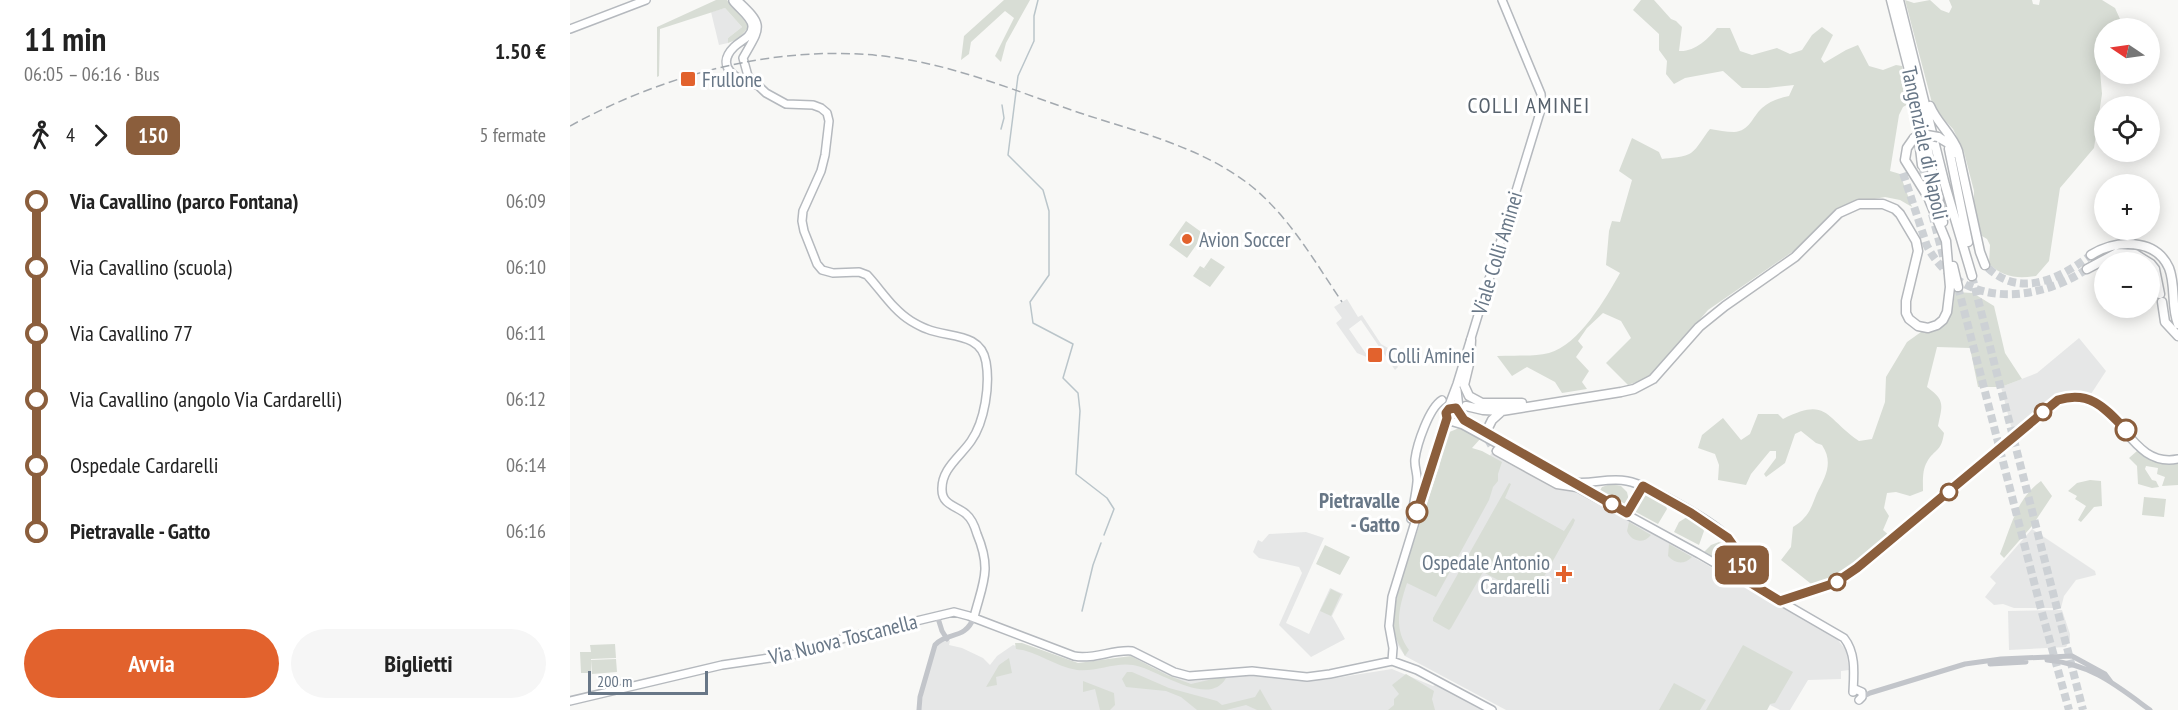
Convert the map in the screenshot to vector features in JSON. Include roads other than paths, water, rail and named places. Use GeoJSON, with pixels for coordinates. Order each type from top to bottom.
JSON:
{"type":"FeatureCollection","features":[{"type":"Feature","properties":{"kind":"highway","name":"Tangenziale di Napoli"},"geometry":{"type":"LineString","coordinates":[[1891,0],[1915,75]]}},
{"type":"Feature","properties":{"kind":"highway","name":"Tangenziale di Napoli"},"geometry":{"type":"LineString","coordinates":[[1899,0],[1924,112],[1972,276],[1970,251],[1951,153],[1938,137]]}},
{"type":"Feature","properties":{"kind":"highway","name":"Tangenziale di Napoli"},"geometry":{"type":"LineString","coordinates":[[1924,112],[1946,241],[1958,287]]}},
{"type":"Feature","properties":{"kind":"highway"},"geometry":{"type":"LineString","coordinates":[[1922,165],[1924,112]]}},
{"type":"Feature","properties":{"kind":"highway"},"geometry":{"type":"LineString","coordinates":[[1904,173],[1901,159],[1903,151],[1914,138],[1927,135],[1938,137],[1948,143],[1954,153],[1972,240],[1987,266],[1980,252],[1958,151],[1953,140],[1924,112]]}},
{"type":"Feature","properties":{"kind":"highway"},"geometry":{"type":"LineString","coordinates":[[1460,414],[1483,410],[1502,411],[1634,389],[1653,379],[1708,320],[1795,257],[1839,213],[1849,207],[1865,203],[1883,204],[1896,209],[1916,241],[1918,257],[1906,301],[1906,313],[1909,319],[1918,326],[1934,326],[1943,320],[1948,307],[1950,278],[1946,241],[1928,197],[1905,160],[1907,148],[1914,138]]}},
{"type":"Feature","properties":{"kind":"highway"},"geometry":{"type":"LineString","coordinates":[[2091,255],[2110,246],[2130,243],[2141,245],[2157,253],[2168,268],[2178,324]]}},
{"type":"Feature","properties":{"kind":"highway"},"geometry":{"type":"LineString","coordinates":[[2087,269],[2117,253],[2135,254],[2151,264],[2155,269],[2165,322],[2178,336]]}},
{"type":"Feature","properties":{"kind":"highway"},"geometry":{"type":"LineString","coordinates":[[1471,340],[1470,360],[1464,385],[1469,396],[1482,403],[1537,405]]}},
{"type":"Feature","properties":{"kind":"highway"},"geometry":{"type":"LineString","coordinates":[[1490,426],[1492,420],[1502,411]]}},
{"type":"Feature","properties":{"kind":"highway"},"geometry":{"type":"LineString","coordinates":[[1497,451],[1557,484],[1577,487]]}},
{"type":"Feature","properties":{"kind":"main road"},"geometry":{"type":"LineString","coordinates":[[570,29],[646,0]]}},
{"type":"Feature","properties":{"kind":"main road"},"geometry":{"type":"LineString","coordinates":[[734,0],[752,21],[752,27],[746,37],[733,48],[726,60],[728,70],[786,104],[813,105],[821,108],[829,121],[821,171],[802,216],[804,231],[819,267],[828,272],[859,272],[867,275],[910,320],[927,329],[970,340],[983,351],[987,376],[983,416],[972,440],[944,474],[941,493],[946,502],[970,519],[985,554],[986,575],[975,618]]}},
{"type":"Feature","properties":{"kind":"main road"},"geometry":{"type":"LineString","coordinates":[[734,0],[752,15],[758,25],[755,37],[743,58]]}},
{"type":"Feature","properties":{"kind":"main road","name":"Viale Colli Aminei"},"geometry":{"type":"LineString","coordinates":[[1413,527],[1447,418],[1446,413],[1471,340],[1537,122],[1541,94],[1502,0]]}},
{"type":"Feature","properties":{"kind":"main road"},"geometry":{"type":"LineString","coordinates":[[733,48],[738,50],[743,58],[746,73],[757,86]]}},
{"type":"Feature","properties":{"kind":"main road"},"geometry":{"type":"LineString","coordinates":[[1457,384],[1460,414]]}},
{"type":"Feature","properties":{"kind":"main road"},"geometry":{"type":"LineString","coordinates":[[1780,601],[1835,583],[1857,568],[2058,400],[2077,397],[2093,401],[2106,410],[2145,452],[2160,459],[2178,459]]}},
{"type":"Feature","properties":{"kind":"main road"},"geometry":{"type":"LineString","coordinates":[[1442,400],[1430,417],[1415,459],[1418,477],[1411,519],[1413,527],[1391,601],[1389,626],[1393,648],[1392,661],[1417,670],[1492,710]]}},
{"type":"Feature","properties":{"kind":"main road"},"geometry":{"type":"LineString","coordinates":[[1449,409],[1453,407],[1460,414],[1577,487],[1749,582],[1845,639],[1850,648],[1857,694]]}},
{"type":"Feature","properties":{"kind":"main road"},"geometry":{"type":"LineString","coordinates":[[1447,418],[1450,421],[1460,414]]}},
{"type":"Feature","properties":{"kind":"main road"},"geometry":{"type":"LineString","coordinates":[[1460,414],[1571,482],[1590,484],[1608,480],[1625,480],[1648,488],[1716,528],[1728,538],[1742,563],[1749,582]]}},
{"type":"Feature","properties":{"kind":"main road"},"geometry":{"type":"LineString","coordinates":[[1733,573],[1738,572],[1742,563]]}},
{"type":"Feature","properties":{"kind":"main road","name":"Via Nuova Toscanella"},"geometry":{"type":"LineString","coordinates":[[570,701],[722,665],[797,654],[845,638],[954,612],[1074,656],[1086,657],[1125,650],[1132,651],[1174,672],[1189,676],[1245,670],[1307,677],[1392,661]]}},
{"type":"Feature","properties":{"kind":"street"},"geometry":{"type":"LineString","coordinates":[[937,615],[947,639]]}},
{"type":"Feature","properties":{"kind":"street"},"geometry":{"type":"LineString","coordinates":[[919,710],[920,697],[935,645],[940,640],[968,629],[975,618]]}},
{"type":"Feature","properties":{"kind":"street"},"geometry":{"type":"LineString","coordinates":[[1857,694],[1870,693],[1965,664],[2048,660],[2067,662],[2092,671],[2150,710]]}},
{"type":"Feature","properties":{"kind":"waterway"},"geometry":{"type":"LineString","coordinates":[[1038,0],[1034,16],[1034,41],[1018,76],[1008,155],[1043,190],[1049,211],[1049,275],[1030,302],[1033,323],[1073,344],[1063,378],[1078,393],[1080,411],[1076,474],[1107,498],[1114,509],[1104,535]]}},
{"type":"Feature","properties":{"kind":"waterway"},"geometry":{"type":"LineString","coordinates":[[1001,129],[1004,118],[1002,105]]}},
{"type":"Feature","properties":{"kind":"waterway"},"geometry":{"type":"LineString","coordinates":[[1082,611],[1101,543]]}},
{"type":"Feature","properties":{"kind":"tunnel"},"geometry":{"type":"LineString","coordinates":[[1922,165],[1929,198]]}},
{"type":"Feature","properties":{"kind":"tunnel"},"geometry":{"type":"LineString","coordinates":[[1903,173],[1927,246],[1941,266],[1959,281],[1978,290],[2000,294],[2022,293],[2045,289],[2067,281],[2087,269]]}},
{"type":"Feature","properties":{"kind":"tunnel"},"geometry":{"type":"LineString","coordinates":[[1932,214],[1947,271]]}},
{"type":"Feature","properties":{"kind":"tunnel"},"geometry":{"type":"LineString","coordinates":[[1988,268],[2001,277],[2027,284],[2054,277],[2091,255]]}},
{"type":"Feature","properties":{"kind":"tunnel"},"geometry":{"type":"LineString","coordinates":[[1972,276],[2083,710]]}},
{"type":"Feature","properties":{"kind":"tunnel"},"geometry":{"type":"LineString","coordinates":[[1958,287],[2069,710]]}},
{"type":"Feature","properties":{"kind":"tunnel"},"geometry":{"type":"LineString","coordinates":[[1489,426],[1488,440],[1497,451]]}},
{"type":"Feature","properties":{"kind":"railway"},"geometry":{"type":"LineString","coordinates":[[570,126],[652,88],[740,63],[785,56],[830,53],[875,55],[920,62],[980,78],[1146,134],[1211,160],[1250,185],[1277,211],[1300,240],[1342,302]]}},
{"type":"Feature","properties":{"kind":"place","name":"Frullone"},"geometry":{"type":"Point","coordinates":[688,79]}},
{"type":"Feature","properties":{"kind":"place","name":"Avion Soccer"},"geometry":{"type":"Point","coordinates":[1187,239]}},
{"type":"Feature","properties":{"kind":"place","name":"Colli Aminei"},"geometry":{"type":"Point","coordinates":[1375,355]}},
{"type":"Feature","properties":{"kind":"place","name":"Pietravalle - Gatto"},"geometry":{"type":"Point","coordinates":[1417,512]}},
{"type":"Feature","properties":{"kind":"place","name":"Ospedale Antonio Cardarelli"},"geometry":{"type":"Point","coordinates":[1564,574]}},
{"type":"Feature","properties":{"kind":"district","name":"COLLI AMINEI"},"geometry":{"type":"Point","coordinates":[1529,105]}}]}
